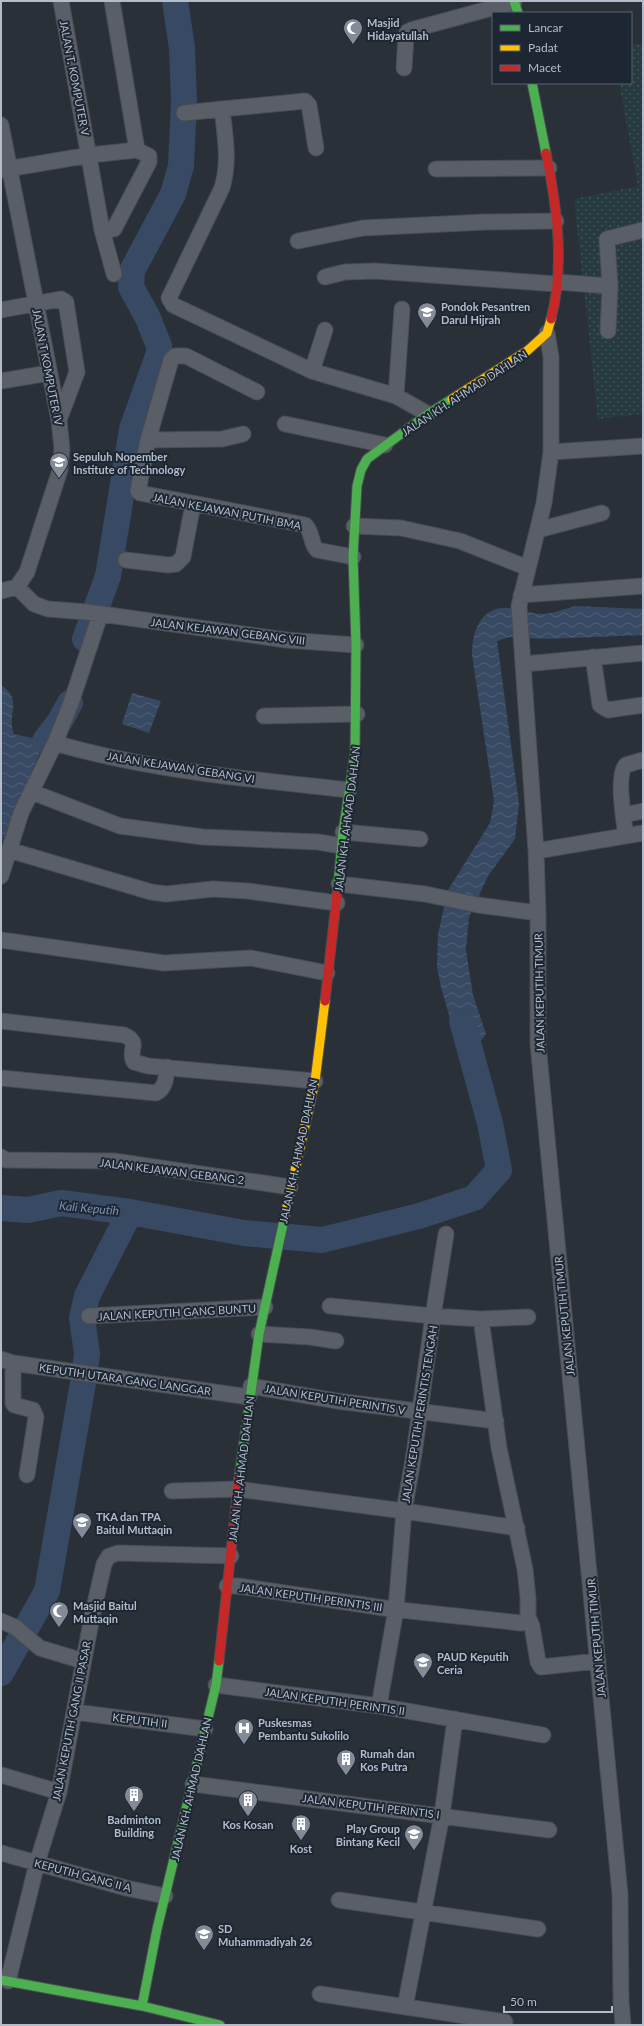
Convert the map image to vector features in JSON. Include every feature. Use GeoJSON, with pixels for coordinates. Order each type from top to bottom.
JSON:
{"type":"FeatureCollection","features":[{"type":"Feature","properties":{"kind":"street","name":"JALAN T. KOMPUTER V"},"geometry":{"type":"LineString","coordinates":[[60,1],[90,155],[102,230],[114,274]]}},
{"type":"Feature","properties":{"kind":"street"},"geometry":{"type":"LineString","coordinates":[[112,1],[137,150]]}},
{"type":"Feature","properties":{"kind":"street"},"geometry":{"type":"LineString","coordinates":[[404,68],[407,32],[515,5]]}},
{"type":"Feature","properties":{"kind":"street"},"geometry":{"type":"LineString","coordinates":[[532,84],[549,168],[558,239],[557,283],[553,311],[547,333]]}},
{"type":"Feature","properties":{"kind":"street"},"geometry":{"type":"LineString","coordinates":[[184,113],[305,101],[310,105],[316,148]]}},
{"type":"Feature","properties":{"kind":"street"},"geometry":{"type":"LineString","coordinates":[[222,109],[227,160],[226,174],[222,188],[170,298],[170,302],[173,305],[312,371],[396,396],[428,414]]}},
{"type":"Feature","properties":{"kind":"street","name":"JALAN T KOMPUTER IV"},"geometry":{"type":"LineString","coordinates":[[1,125],[5,170],[36,304],[59,420],[62,449],[60,470],[27,572],[17,587]]}},
{"type":"Feature","properties":{"kind":"street"},"geometry":{"type":"LineString","coordinates":[[5,170],[90,155],[137,150],[149,156],[149,162],[114,229],[102,230]]}},
{"type":"Feature","properties":{"kind":"street"},"geometry":{"type":"LineString","coordinates":[[436,169],[549,168]]}},
{"type":"Feature","properties":{"kind":"street"},"geometry":{"type":"LineString","coordinates":[[298,241],[363,228],[485,222],[556,221]]}},
{"type":"Feature","properties":{"kind":"street"},"geometry":{"type":"LineString","coordinates":[[608,331],[610,286],[607,238],[643,230]]}},
{"type":"Feature","properties":{"kind":"street"},"geometry":{"type":"LineString","coordinates":[[325,277],[345,272],[375,271],[610,286]]}},
{"type":"Feature","properties":{"kind":"street"},"geometry":{"type":"LineString","coordinates":[[1,310],[61,299],[66,302],[77,372],[59,420]]}},
{"type":"Feature","properties":{"kind":"street"},"geometry":{"type":"LineString","coordinates":[[396,396],[402,309]]}},
{"type":"Feature","properties":{"kind":"street"},"geometry":{"type":"LineString","coordinates":[[312,371],[325,330]]}},
{"type":"Feature","properties":{"kind":"street","name":"JALAN KEPUTIH TIMUR"},"geometry":{"type":"LineString","coordinates":[[547,333],[551,357],[551,452],[547,487],[520,601],[521,645],[524,664],[536,851],[538,913],[538,1044],[620,1894],[621,2001],[623,2025]]}},
{"type":"Feature","properties":{"kind":"street","name":"JALAN KH. AHMAD DAHLAN"},"geometry":{"type":"LineString","coordinates":[[142,2006],[165,1896],[216,1685],[237,1489],[259,1334],[290,1187],[303,1141],[315,1081],[327,973],[337,903],[342,839],[348,790],[355,753],[357,714],[356,645],[352,557],[360,470],[367,459],[385,445],[428,414],[527,351],[547,333]]}},
{"type":"Feature","properties":{"kind":"street","name":"JALAN KEJAWAN PUTIH BMA"},"geometry":{"type":"LineString","coordinates":[[257,392],[186,356],[175,356],[171,360],[148,440],[138,491],[140,493],[193,504],[305,525],[309,529],[315,549],[352,557]]}},
{"type":"Feature","properties":{"kind":"street"},"geometry":{"type":"LineString","coordinates":[[1,381],[49,374]]}},
{"type":"Feature","properties":{"kind":"street"},"geometry":{"type":"LineString","coordinates":[[286,424],[385,445]]}},
{"type":"Feature","properties":{"kind":"street"},"geometry":{"type":"LineString","coordinates":[[148,440],[222,439],[243,434]]}},
{"type":"Feature","properties":{"kind":"street"},"geometry":{"type":"LineString","coordinates":[[551,452],[643,446]]}},
{"type":"Feature","properties":{"kind":"street"},"geometry":{"type":"LineString","coordinates":[[126,560],[168,565],[176,564],[183,557],[193,504]]}},
{"type":"Feature","properties":{"kind":"street"},"geometry":{"type":"LineString","coordinates":[[538,530],[602,513]]}},
{"type":"Feature","properties":{"kind":"street"},"geometry":{"type":"LineString","coordinates":[[354,526],[401,528],[460,541],[528,568]]}},
{"type":"Feature","properties":{"kind":"street"},"geometry":{"type":"LineString","coordinates":[[520,601],[643,586]]}},
{"type":"Feature","properties":{"kind":"street"},"geometry":{"type":"LineString","coordinates":[[1,592],[17,587]]}},
{"type":"Feature","properties":{"kind":"street","name":"JALAN KEJAWAN GEBANG VIII"},"geometry":{"type":"LineString","coordinates":[[17,587],[34,604],[48,609],[94,613],[286,640],[356,645]]}},
{"type":"Feature","properties":{"kind":"street"},"geometry":{"type":"LineString","coordinates":[[1,876],[21,813],[32,792],[71,703],[94,613]]}},
{"type":"Feature","properties":{"kind":"street"},"geometry":{"type":"LineString","coordinates":[[524,664],[643,654]]}},
{"type":"Feature","properties":{"kind":"street"},"geometry":{"type":"LineString","coordinates":[[593,657],[600,705],[608,710],[643,705]]}},
{"type":"Feature","properties":{"kind":"street"},"geometry":{"type":"LineString","coordinates":[[264,716],[357,714]]}},
{"type":"Feature","properties":{"kind":"street","name":"JALAN KEJAWAN GEBANG VI"},"geometry":{"type":"LineString","coordinates":[[54,743],[128,761],[208,773],[348,790]]}},
{"type":"Feature","properties":{"kind":"street"},"geometry":{"type":"LineString","coordinates":[[626,836],[623,815],[621,772],[626,765],[643,760]]}},
{"type":"Feature","properties":{"kind":"street"},"geometry":{"type":"LineString","coordinates":[[32,792],[120,826],[204,837],[318,842],[342,839],[420,839]]}},
{"type":"Feature","properties":{"kind":"street"},"geometry":{"type":"LineString","coordinates":[[623,815],[643,811]]}},
{"type":"Feature","properties":{"kind":"street"},"geometry":{"type":"LineString","coordinates":[[536,851],[643,833]]}},
{"type":"Feature","properties":{"kind":"street"},"geometry":{"type":"LineString","coordinates":[[9,850],[151,892],[166,894],[213,890],[248,891],[337,903]]}},
{"type":"Feature","properties":{"kind":"street"},"geometry":{"type":"LineString","coordinates":[[339,884],[425,894],[478,905],[538,913]]}},
{"type":"Feature","properties":{"kind":"street"},"geometry":{"type":"LineString","coordinates":[[1,940],[164,964],[251,958],[327,973]]}},
{"type":"Feature","properties":{"kind":"street"},"geometry":{"type":"LineString","coordinates":[[1,1021],[124,1035],[130,1038],[133,1042],[132,1055],[134,1062],[148,1066],[315,1081]]}},
{"type":"Feature","properties":{"kind":"street"},"geometry":{"type":"LineString","coordinates":[[1,1078],[156,1093],[161,1091],[165,1082],[167,1067]]}},
{"type":"Feature","properties":{"kind":"street","name":"JALAN KEJAWAN GEBANG 2"},"geometry":{"type":"LineString","coordinates":[[4,1158],[114,1161],[290,1187]]}},
{"type":"Feature","properties":{"kind":"street"},"geometry":{"type":"LineString","coordinates":[[330,1306],[433,1316],[446,1234]]}},
{"type":"Feature","properties":{"kind":"street","name":"JALAN KEPUTIH GANG BUNTU"},"geometry":{"type":"LineString","coordinates":[[90,1316],[265,1307]]}},
{"type":"Feature","properties":{"kind":"street","name":"JALAN KEPUTIH PERINTIS TENGAH"},"geometry":{"type":"LineString","coordinates":[[396,1609],[404,1511],[420,1412],[433,1316],[481,1319],[528,1317]]}},
{"type":"Feature","properties":{"kind":"street"},"geometry":{"type":"LineString","coordinates":[[481,1319],[501,1462],[525,1569],[525,1621],[532,1626],[538,1662],[541,1667],[598,1661]]}},
{"type":"Feature","properties":{"kind":"street"},"geometry":{"type":"LineString","coordinates":[[259,1334],[310,1337],[336,1341]]}},
{"type":"Feature","properties":{"kind":"street"},"geometry":{"type":"LineString","coordinates":[[7,1361],[14,1405],[33,1410],[36,1417],[27,1475]]}},
{"type":"Feature","properties":{"kind":"street","name":"KEPUTIH UTARA GANG LANGGAR"},"geometry":{"type":"LineString","coordinates":[[7,1361],[250,1391]]}},
{"type":"Feature","properties":{"kind":"street","name":"JALAN KEPUTIH PERINTIS V"},"geometry":{"type":"LineString","coordinates":[[250,1391],[496,1422]]}},
{"type":"Feature","properties":{"kind":"street"},"geometry":{"type":"LineString","coordinates":[[172,1491],[237,1489],[404,1511],[517,1528]]}},
{"type":"Feature","properties":{"kind":"street","name":"JALAN KEPUTIH GANG II PASAR"},"geometry":{"type":"LineString","coordinates":[[4,1981],[58,1792],[102,1570],[109,1556],[118,1553],[231,1556]]}},
{"type":"Feature","properties":{"kind":"street","name":"JALAN KEPUTIH PERINTIS III"},"geometry":{"type":"LineString","coordinates":[[226,1586],[238,1586],[396,1609],[525,1621]]}},
{"type":"Feature","properties":{"kind":"street","name":"JALAN KEPUTIH PERINTIS III"},"geometry":{"type":"LineString","coordinates":[[379,1706],[396,1609]]}},
{"type":"Feature","properties":{"kind":"street"},"geometry":{"type":"LineString","coordinates":[[8,1624],[34,1644],[83,1661]]}},
{"type":"Feature","properties":{"kind":"street","name":"JALAN KEPUTIH PERINTIS II"},"geometry":{"type":"LineString","coordinates":[[216,1685],[379,1706],[543,1734]]}},
{"type":"Feature","properties":{"kind":"street","name":"KEPUTIH II"},"geometry":{"type":"LineString","coordinates":[[75,1712],[205,1729]]}},
{"type":"Feature","properties":{"kind":"street"},"geometry":{"type":"LineString","coordinates":[[405,2007],[442,1815],[455,1719]]}},
{"type":"Feature","properties":{"kind":"street"},"geometry":{"type":"LineString","coordinates":[[1,1776],[58,1792]]}},
{"type":"Feature","properties":{"kind":"street","name":"JALAN KEPUTIH PERINTIS I"},"geometry":{"type":"LineString","coordinates":[[193,1784],[549,1830]]}},
{"type":"Feature","properties":{"kind":"street","name":"KEPUTIH GANG II A"},"geometry":{"type":"LineString","coordinates":[[1,1853],[126,1888],[165,1896]]}},
{"type":"Feature","properties":{"kind":"street"},"geometry":{"type":"LineString","coordinates":[[339,1900],[538,1929]]}},
{"type":"Feature","properties":{"kind":"street"},"geometry":{"type":"LineString","coordinates":[[4,1981],[142,2006],[220,2025]]}},
{"type":"Feature","properties":{"kind":"street"},"geometry":{"type":"LineString","coordinates":[[320,1994],[505,2022]]}},
{"type":"Feature","properties":{"kind":"green space"},"geometry":{"type":"Polygon","coordinates":[[[643,43],[643,414],[598,419],[574,199],[638,186],[619,84],[632,84],[632,45],[643,43]]]}},
{"type":"Feature","properties":{"kind":"water"},"geometry":{"type":"Polygon","coordinates":[[[575,606],[643,609],[643,635],[546,639],[509,637],[497,641],[519,804],[515,839],[488,876],[469,917],[466,950],[473,995],[486,1034],[468,1059],[449,1015],[437,967],[438,934],[448,890],[490,823],[494,801],[472,655],[472,646],[476,629],[484,616],[491,611],[498,609],[513,608],[545,614],[575,606]]]}},
{"type":"Feature","properties":{"kind":"water"},"geometry":{"type":"Polygon","coordinates":[[[1,685],[12,696],[12,727],[14,734],[45,741],[1,844],[1,685]]]}},
{"type":"Feature","properties":{"kind":"water"},"geometry":{"type":"Polygon","coordinates":[[[132,693],[161,701],[149,733],[122,724],[132,693]]]}},
{"type":"Feature","properties":{"kind":"waterway"},"geometry":{"type":"LineString","coordinates":[[85,639],[108,576],[132,429],[159,353],[159,346],[148,318],[131,287],[132,271],[173,194],[181,166],[184,102],[182,48],[175,1]]}},
{"type":"Feature","properties":{"kind":"waterway"},"geometry":{"type":"LineString","coordinates":[[45,741],[60,721],[70,703]]}},
{"type":"Feature","properties":{"kind":"waterway"},"geometry":{"type":"LineString","coordinates":[[1,1673],[47,1591],[87,1354],[82,1318],[87,1296],[130,1212],[244,1233],[322,1240],[419,1216],[474,1198],[499,1170],[490,1123],[462,1021]]}},
{"type":"Feature","properties":{"kind":"waterway","name":"Kali Keputih"},"geometry":{"type":"LineString","coordinates":[[1,1208],[28,1210],[61,1203],[130,1212]]}},
{"type":"Feature","properties":{"kind":"traffic: fast"},"geometry":{"type":"LineString","coordinates":[[514,1],[518,12]]}},
{"type":"Feature","properties":{"kind":"traffic: fast"},"geometry":{"type":"LineString","coordinates":[[532,84],[546,153]]}},
{"type":"Feature","properties":{"kind":"traffic: fast"},"geometry":{"type":"LineString","coordinates":[[338,885],[343,832],[355,753],[356,645],[353,557],[357,486],[361,470],[367,459],[428,414],[452,399]]}},
{"type":"Feature","properties":{"kind":"traffic: fast"},"geometry":{"type":"LineString","coordinates":[[239,1478],[259,1334],[286,1211]]}},
{"type":"Feature","properties":{"kind":"traffic: fast"},"geometry":{"type":"LineString","coordinates":[[142,2006],[157,1929],[216,1685],[219,1661]]}},
{"type":"Feature","properties":{"kind":"traffic: fast"},"geometry":{"type":"LineString","coordinates":[[1,1980],[142,2006],[220,2025]]}},
{"type":"Feature","properties":{"kind":"traffic: slow"},"geometry":{"type":"LineString","coordinates":[[452,399],[527,351],[547,333],[551,319]]}},
{"type":"Feature","properties":{"kind":"traffic: slow"},"geometry":{"type":"LineString","coordinates":[[286,1211],[315,1081],[325,1001]]}},
{"type":"Feature","properties":{"kind":"traffic: jam"},"geometry":{"type":"LineString","coordinates":[[546,153],[558,236],[558,278],[551,319]]}},
{"type":"Feature","properties":{"kind":"traffic: jam"},"geometry":{"type":"LineString","coordinates":[[325,1001],[338,885]]}},
{"type":"Feature","properties":{"kind":"traffic: jam"},"geometry":{"type":"LineString","coordinates":[[219,1661],[239,1478]]}},
{"type":"Feature","properties":{"kind":"place","name":"Masjid Hidayatullah"},"geometry":{"type":"Point","coordinates":[353,45]}},
{"type":"Feature","properties":{"kind":"place","name":"Pondok Pesantren Darul Hijrah"},"geometry":{"type":"Point","coordinates":[427,329]}},
{"type":"Feature","properties":{"kind":"place","name":"Sepuluh Nopember Institute of Technology"},"geometry":{"type":"Point","coordinates":[59,479]}},
{"type":"Feature","properties":{"kind":"place","name":"TKA dan TPA Baitul Muttaqin"},"geometry":{"type":"Point","coordinates":[82,1539]}},
{"type":"Feature","properties":{"kind":"place","name":"Masjid Baitul Muttaqin"},"geometry":{"type":"Point","coordinates":[59,1628]}},
{"type":"Feature","properties":{"kind":"place","name":"PAUD Keputih Ceria"},"geometry":{"type":"Point","coordinates":[423,1679]}},
{"type":"Feature","properties":{"kind":"place","name":"Puskesmas Pembantu Sukolilo"},"geometry":{"type":"Point","coordinates":[244,1745]}},
{"type":"Feature","properties":{"kind":"place","name":"Rumah dan Kos Putra"},"geometry":{"type":"Point","coordinates":[346,1776]}},
{"type":"Feature","properties":{"kind":"place","name":"Badminton Building"},"geometry":{"type":"Point","coordinates":[134,1812]}},
{"type":"Feature","properties":{"kind":"place","name":"Kos Kosan"},"geometry":{"type":"Point","coordinates":[248,1817]}},
{"type":"Feature","properties":{"kind":"place","name":"Kost"},"geometry":{"type":"Point","coordinates":[301,1841]}},
{"type":"Feature","properties":{"kind":"place","name":"Play Group Bintang Kecil"},"geometry":{"type":"Point","coordinates":[414,1851]}},
{"type":"Feature","properties":{"kind":"place","name":"SD Muhammadiyah 26"},"geometry":{"type":"Point","coordinates":[204,1951]}}]}
